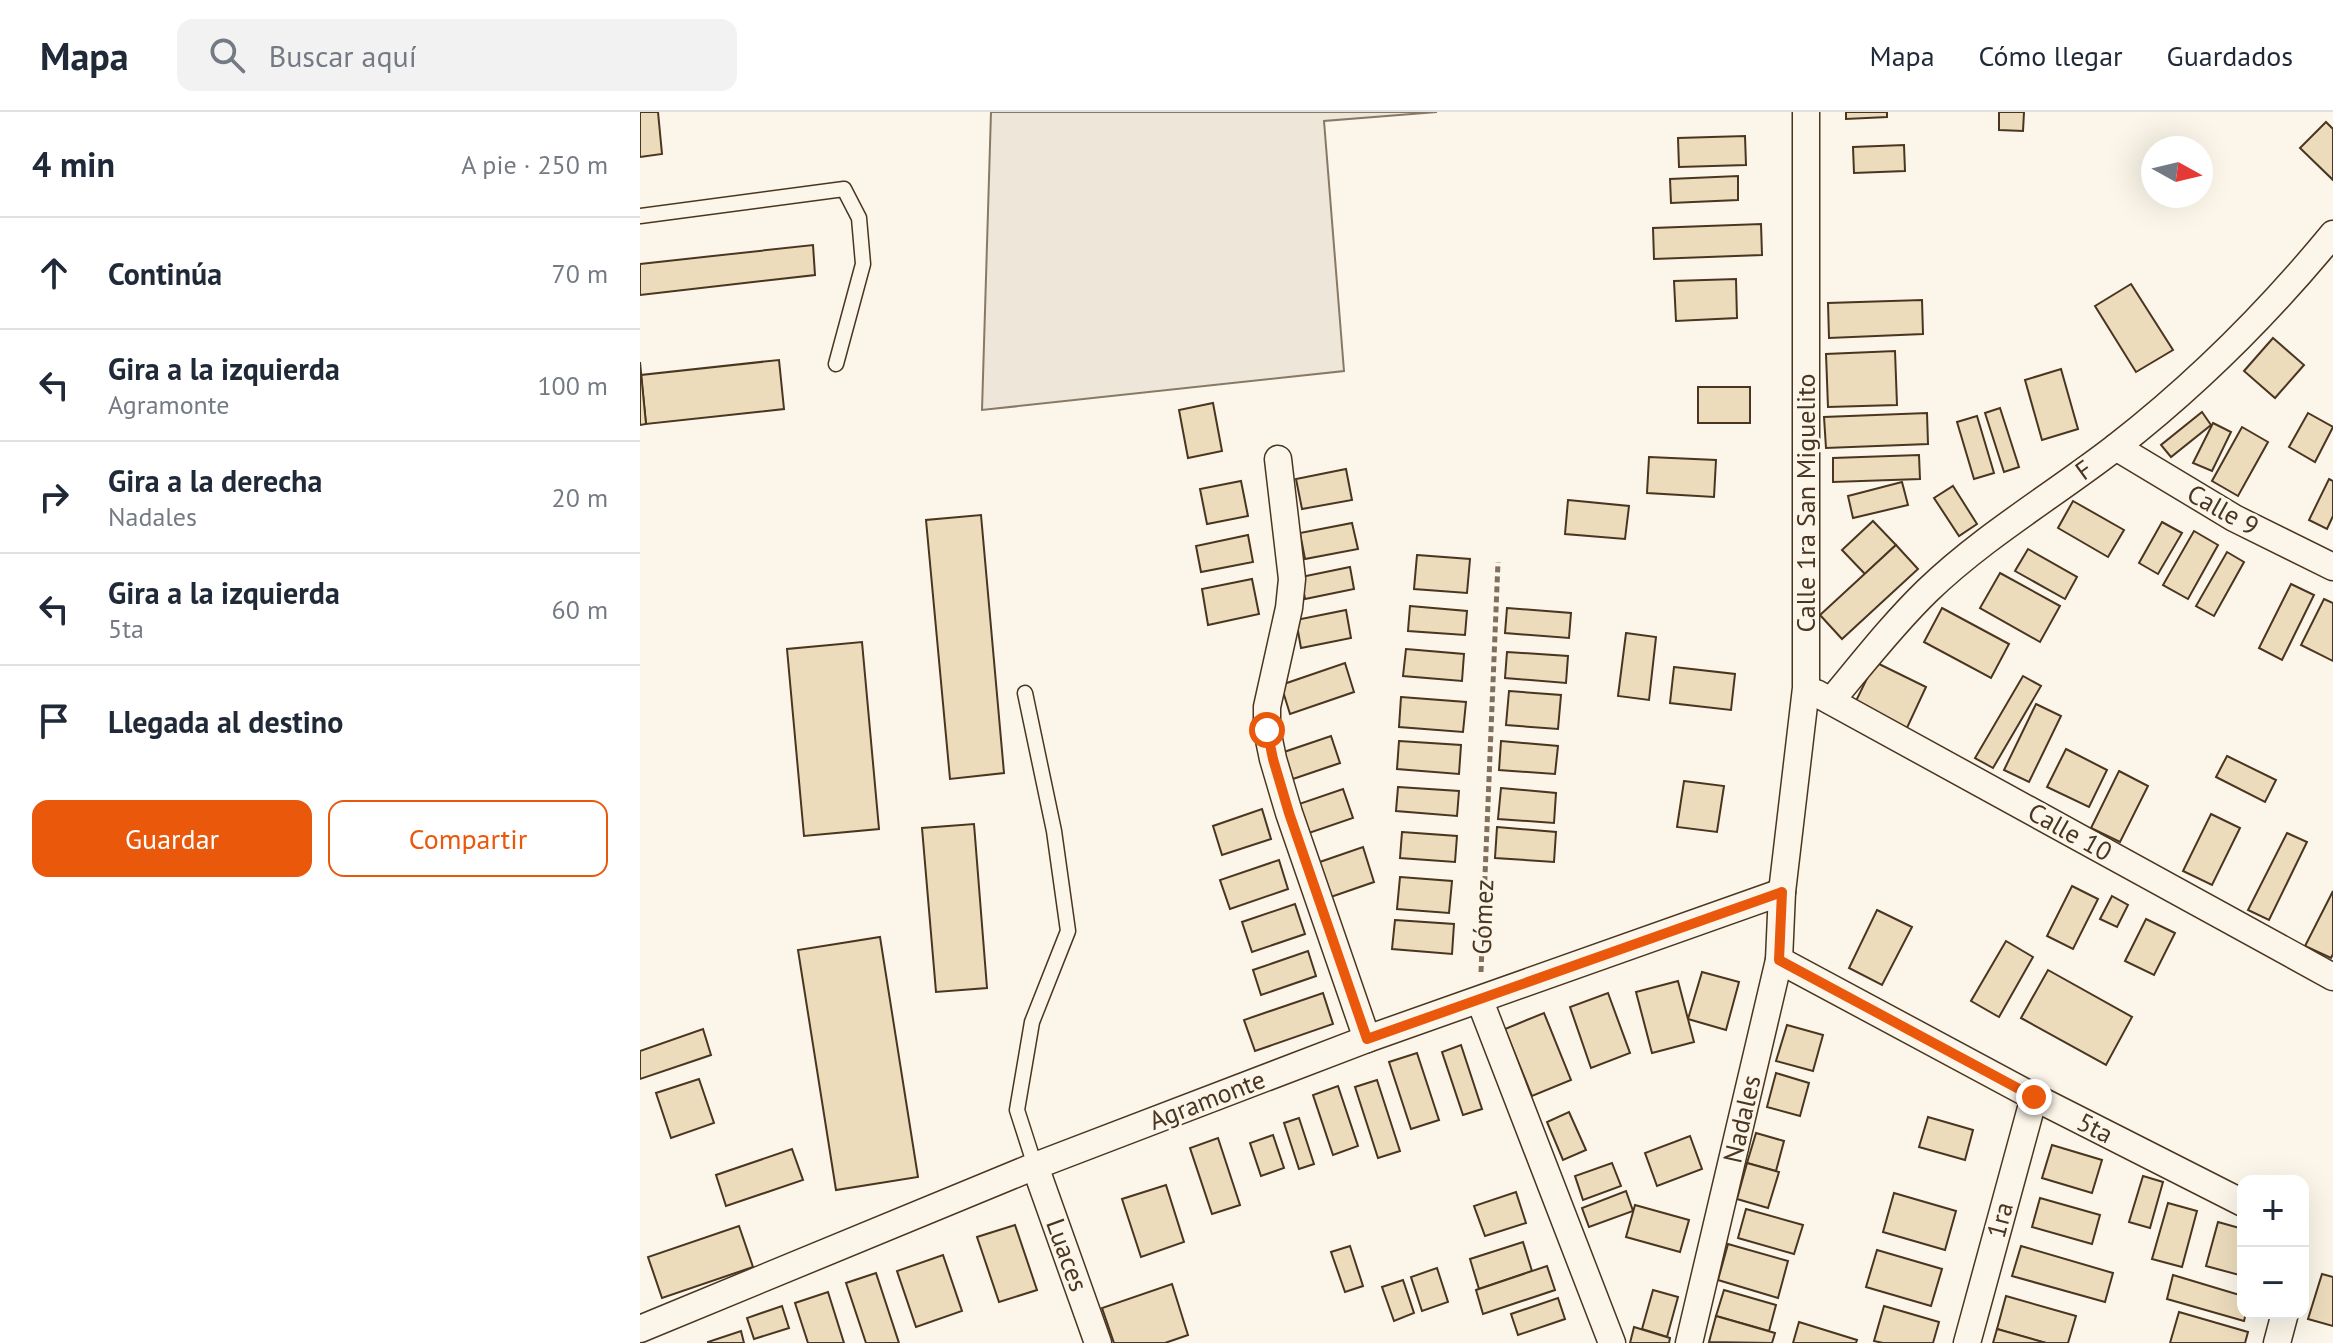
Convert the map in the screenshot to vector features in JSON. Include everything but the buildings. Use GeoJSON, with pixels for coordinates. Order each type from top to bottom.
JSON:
{"type":"FeatureCollection","features":[{"type":"Feature","properties":{"kind":"street","name":"Calle 1ra San Miguelito"},"geometry":{"type":"LineString","coordinates":[[1782,892],[1806,688],[1806,112]]}},
{"type":"Feature","properties":{"kind":"street","name":"F"},"geometry":{"type":"LineString","coordinates":[[1831,701],[1928,590],[1964,559],[2116,447],[2200,378],[2255,324],[2333,234]]}},
{"type":"Feature","properties":{"kind":"street","name":"Calle 9"},"geometry":{"type":"LineString","coordinates":[[2116,447],[2234,518],[2333,567]]}},
{"type":"Feature","properties":{"kind":"street"},"geometry":{"type":"LineString","coordinates":[[1278,459],[1292,579],[1289,608],[1267,707],[1267,730],[1289,813],[1367,1039]]}},
{"type":"Feature","properties":{"kind":"street","name":"Calle 10"},"geometry":{"type":"LineString","coordinates":[[1806,688],[2333,977]]}},
{"type":"Feature","properties":{"kind":"street","name":"Agramonte"},"geometry":{"type":"LineString","coordinates":[[640,1329],[1035,1166],[1367,1039],[1782,892]]}},
{"type":"Feature","properties":{"kind":"street","name":"Nadales"},"geometry":{"type":"LineString","coordinates":[[1689,1343],[1779,960],[1782,892]]}},
{"type":"Feature","properties":{"kind":"street","name":"5ta"},"geometry":{"type":"LineString","coordinates":[[1779,960],[2034,1097],[2237,1200]]}},
{"type":"Feature","properties":{"kind":"street"},"geometry":{"type":"LineString","coordinates":[[1480,1001],[1612,1343]]}},
{"type":"Feature","properties":{"kind":"street","name":"1ra"},"geometry":{"type":"LineString","coordinates":[[1967,1343],[2034,1097]]}},
{"type":"Feature","properties":{"kind":"street","name":"Luaces"},"geometry":{"type":"LineString","coordinates":[[1035,1166],[1098,1343]]}},
{"type":"Feature","properties":{"kind":"street"},"geometry":{"type":"LineString","coordinates":[[2277,1343],[2283,1319]]}},
{"type":"Feature","properties":{"kind":"lane"},"geometry":{"type":"LineString","coordinates":[[640,216],[844,189],[859,218],[863,264],[836,364]]}},
{"type":"Feature","properties":{"kind":"lane"},"geometry":{"type":"LineString","coordinates":[[1025,693],[1054,831],[1068,931],[1032,1022],[1017,1110],[1035,1166]]}},
{"type":"Feature","properties":{"kind":"path","name":"Gómez"},"geometry":{"type":"LineString","coordinates":[[1480,1001],[1498,562]]}},
{"type":"Feature","properties":{"kind":"shaded area"},"geometry":{"type":"Polygon","coordinates":[[[991,112],[1437,112],[1324,121],[1344,371],[982,410],[991,112]]]}},
{"type":"Feature","properties":{"kind":"route"},"geometry":{"type":"LineString","coordinates":[[1267,730],[1289,813],[1367,1039],[1782,892],[1779,960],[2034,1097]]}}]}
